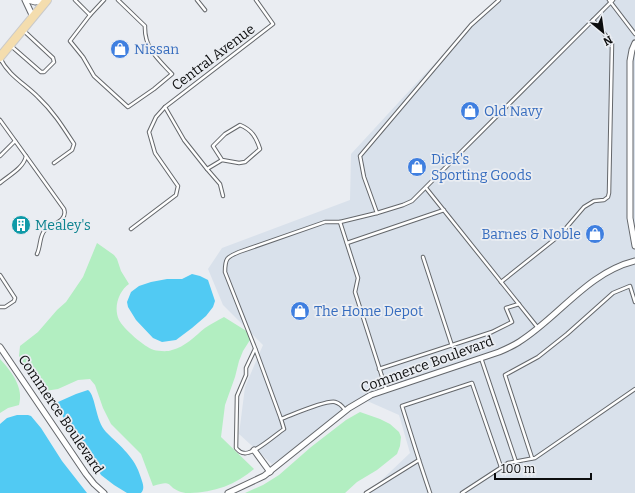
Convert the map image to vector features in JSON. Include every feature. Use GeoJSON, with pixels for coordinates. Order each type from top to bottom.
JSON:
{"type":"FeatureCollection","features":[{"type":"Feature","properties":{"kind":"main road"},"geometry":{"type":"LineString","coordinates":[[0,57],[45,0]]}},
{"type":"Feature","properties":{"kind":"street"},"geometry":{"type":"LineString","coordinates":[[27,0],[35,2],[45,0]]}},
{"type":"Feature","properties":{"kind":"street"},"geometry":{"type":"LineString","coordinates":[[27,0],[33,17]]}},
{"type":"Feature","properties":{"kind":"street"},"geometry":{"type":"LineString","coordinates":[[635,43],[630,61],[632,133],[630,218],[635,246]]}},
{"type":"Feature","properties":{"kind":"street","name":"Commerce Boulevard"},"geometry":{"type":"LineString","coordinates":[[228,493],[252,483],[270,472],[346,410],[366,397],[499,352],[515,345],[538,328],[596,279],[624,264],[635,261]]}},
{"type":"Feature","properties":{"kind":"street","name":"Commerce Boulevard"},"geometry":{"type":"LineString","coordinates":[[0,347],[86,474],[104,493]]}},
{"type":"Feature","properties":{"kind":"street"},"geometry":{"type":"LineString","coordinates":[[254,450],[270,472]]}},
{"type":"Feature","properties":{"kind":"lane"},"geometry":{"type":"LineString","coordinates":[[75,0],[90,15]]}},
{"type":"Feature","properties":{"kind":"lane"},"geometry":{"type":"LineString","coordinates":[[104,0],[90,15],[70,41],[83,57],[94,76],[128,107],[154,89],[172,74],[150,50],[145,34],[145,26],[118,0]]}},
{"type":"Feature","properties":{"kind":"lane"},"geometry":{"type":"LineString","coordinates":[[197,0],[205,10]]}},
{"type":"Feature","properties":{"kind":"lane","name":"Central Avenue"},"geometry":{"type":"LineString","coordinates":[[131,228],[176,195],[178,186],[155,153],[149,132],[156,117],[165,107],[273,24],[256,0]]}},
{"type":"Feature","properties":{"kind":"lane"},"geometry":{"type":"LineString","coordinates":[[376,213],[364,177],[360,156],[471,25],[499,0]]}},
{"type":"Feature","properties":{"kind":"lane"},"geometry":{"type":"LineString","coordinates":[[255,348],[246,368],[246,376],[237,396],[236,448],[239,452],[244,454],[254,450],[284,429],[255,348],[225,272],[225,262],[228,256],[325,222],[340,222],[407,204],[412,201],[611,1],[635,34]]}},
{"type":"Feature","properties":{"kind":"lane"},"geometry":{"type":"LineString","coordinates":[[501,282],[560,235],[584,207],[594,201],[604,200],[608,197],[612,43],[593,20]]}},
{"type":"Feature","properties":{"kind":"lane"},"geometry":{"type":"LineString","coordinates":[[10,45],[42,72],[44,72],[54,62],[53,58],[22,30]]}},
{"type":"Feature","properties":{"kind":"lane"},"geometry":{"type":"LineString","coordinates":[[0,57],[5,67],[39,98],[60,122],[74,144],[72,150],[54,163]]}},
{"type":"Feature","properties":{"kind":"lane"},"geometry":{"type":"LineString","coordinates":[[165,107],[184,140],[220,184],[223,196]]}},
{"type":"Feature","properties":{"kind":"lane"},"geometry":{"type":"LineString","coordinates":[[0,120],[66,213],[64,217],[45,231],[37,254]]}},
{"type":"Feature","properties":{"kind":"lane"},"geometry":{"type":"LineString","coordinates":[[207,168],[222,160],[239,163],[245,162],[260,149],[256,138],[249,129],[240,125],[224,134],[213,146],[222,160]]}},
{"type":"Feature","properties":{"kind":"lane"},"geometry":{"type":"LineString","coordinates":[[0,156],[15,141]]}},
{"type":"Feature","properties":{"kind":"lane"},"geometry":{"type":"LineString","coordinates":[[0,183],[22,165],[26,156]]}},
{"type":"Feature","properties":{"kind":"lane"},"geometry":{"type":"LineString","coordinates":[[426,188],[538,328]]}},
{"type":"Feature","properties":{"kind":"lane"},"geometry":{"type":"LineString","coordinates":[[346,243],[444,210]]}},
{"type":"Feature","properties":{"kind":"lane"},"geometry":{"type":"LineString","coordinates":[[340,222],[358,278],[355,292],[386,389]]}},
{"type":"Feature","properties":{"kind":"lane"},"geometry":{"type":"LineString","coordinates":[[423,257],[452,346]]}},
{"type":"Feature","properties":{"kind":"lane"},"geometry":{"type":"LineString","coordinates":[[0,276],[15,298],[14,301],[5,307],[0,307]]}},
{"type":"Feature","properties":{"kind":"lane"},"geometry":{"type":"LineString","coordinates":[[532,458],[505,375],[522,366],[553,345],[614,293],[630,286],[635,302]]}},
{"type":"Feature","properties":{"kind":"lane"},"geometry":{"type":"LineString","coordinates":[[379,369],[492,332],[512,322],[506,308],[519,304]]}},
{"type":"Feature","properties":{"kind":"lane"},"geometry":{"type":"LineString","coordinates":[[481,357],[516,462]]}},
{"type":"Feature","properties":{"kind":"lane"},"geometry":{"type":"LineString","coordinates":[[430,493],[402,406],[472,383],[501,467]]}},
{"type":"Feature","properties":{"kind":"lane"},"geometry":{"type":"LineString","coordinates":[[462,493],[508,463],[535,458],[635,389]]}},
{"type":"Feature","properties":{"kind":"lane"},"geometry":{"type":"LineString","coordinates":[[281,418],[324,404],[335,402],[346,410]]}},
{"type":"Feature","properties":{"kind":"lane"},"geometry":{"type":"LineString","coordinates":[[366,493],[419,460]]}},
{"type":"Feature","properties":{"kind":"shaded area"},"geometry":{"type":"Polygon","coordinates":[[[496,0],[635,0],[635,493],[368,493],[410,453],[399,415],[365,400],[272,464],[239,434],[245,387],[263,345],[223,305],[208,269],[222,248],[350,200],[351,154],[496,0]]]}},
{"type":"Feature","properties":{"kind":"green space"},"geometry":{"type":"Polygon","coordinates":[[[97,243],[114,255],[129,284],[122,291],[118,300],[117,315],[119,320],[134,337],[150,348],[163,351],[177,349],[190,341],[205,328],[224,317],[248,332],[250,340],[239,361],[225,405],[221,437],[254,469],[240,479],[224,487],[199,493],[182,492],[176,490],[169,484],[164,483],[153,486],[141,454],[111,424],[103,408],[95,385],[90,379],[78,380],[58,389],[45,391],[38,388],[27,375],[19,356],[20,346],[38,332],[66,302],[83,277],[97,243]]]}},
{"type":"Feature","properties":{"kind":"green space"},"geometry":{"type":"Polygon","coordinates":[[[0,359],[16,380],[20,392],[20,399],[19,405],[8,408],[0,413],[0,359]]]}},
{"type":"Feature","properties":{"kind":"green space"},"geometry":{"type":"Polygon","coordinates":[[[360,412],[390,424],[399,432],[401,437],[400,446],[397,454],[377,470],[357,482],[345,493],[245,493],[263,485],[279,475],[311,447],[346,420],[360,412]]]}},
{"type":"Feature","properties":{"kind":"water"},"geometry":{"type":"Polygon","coordinates":[[[192,274],[208,280],[215,301],[213,307],[206,316],[176,340],[162,342],[153,338],[136,320],[128,307],[127,302],[131,292],[139,286],[151,282],[167,279],[182,279],[192,274]]]}},
{"type":"Feature","properties":{"kind":"water"},"geometry":{"type":"Polygon","coordinates":[[[88,390],[93,397],[102,427],[127,453],[135,464],[143,484],[143,490],[141,493],[127,493],[101,475],[83,446],[68,428],[58,406],[58,402],[88,390]]]}},
{"type":"Feature","properties":{"kind":"water"},"geometry":{"type":"Polygon","coordinates":[[[17,415],[31,416],[41,428],[62,461],[87,493],[0,493],[0,424],[7,418],[17,415]]]}},
{"type":"Feature","properties":{"kind":"place","name":"Nissan"},"geometry":{"type":"Point","coordinates":[120,49]}},
{"type":"Feature","properties":{"kind":"place","name":"Old Navy"},"geometry":{"type":"Point","coordinates":[470,111]}},
{"type":"Feature","properties":{"kind":"place","name":"Dick's Sporting Goods"},"geometry":{"type":"Point","coordinates":[417,167]}},
{"type":"Feature","properties":{"kind":"place","name":"Mealey's"},"geometry":{"type":"Point","coordinates":[21,225]}},
{"type":"Feature","properties":{"kind":"place","name":"Barnes & Noble"},"geometry":{"type":"Point","coordinates":[595,234]}},
{"type":"Feature","properties":{"kind":"place","name":"The Home Depot"},"geometry":{"type":"Point","coordinates":[300,311]}}]}
